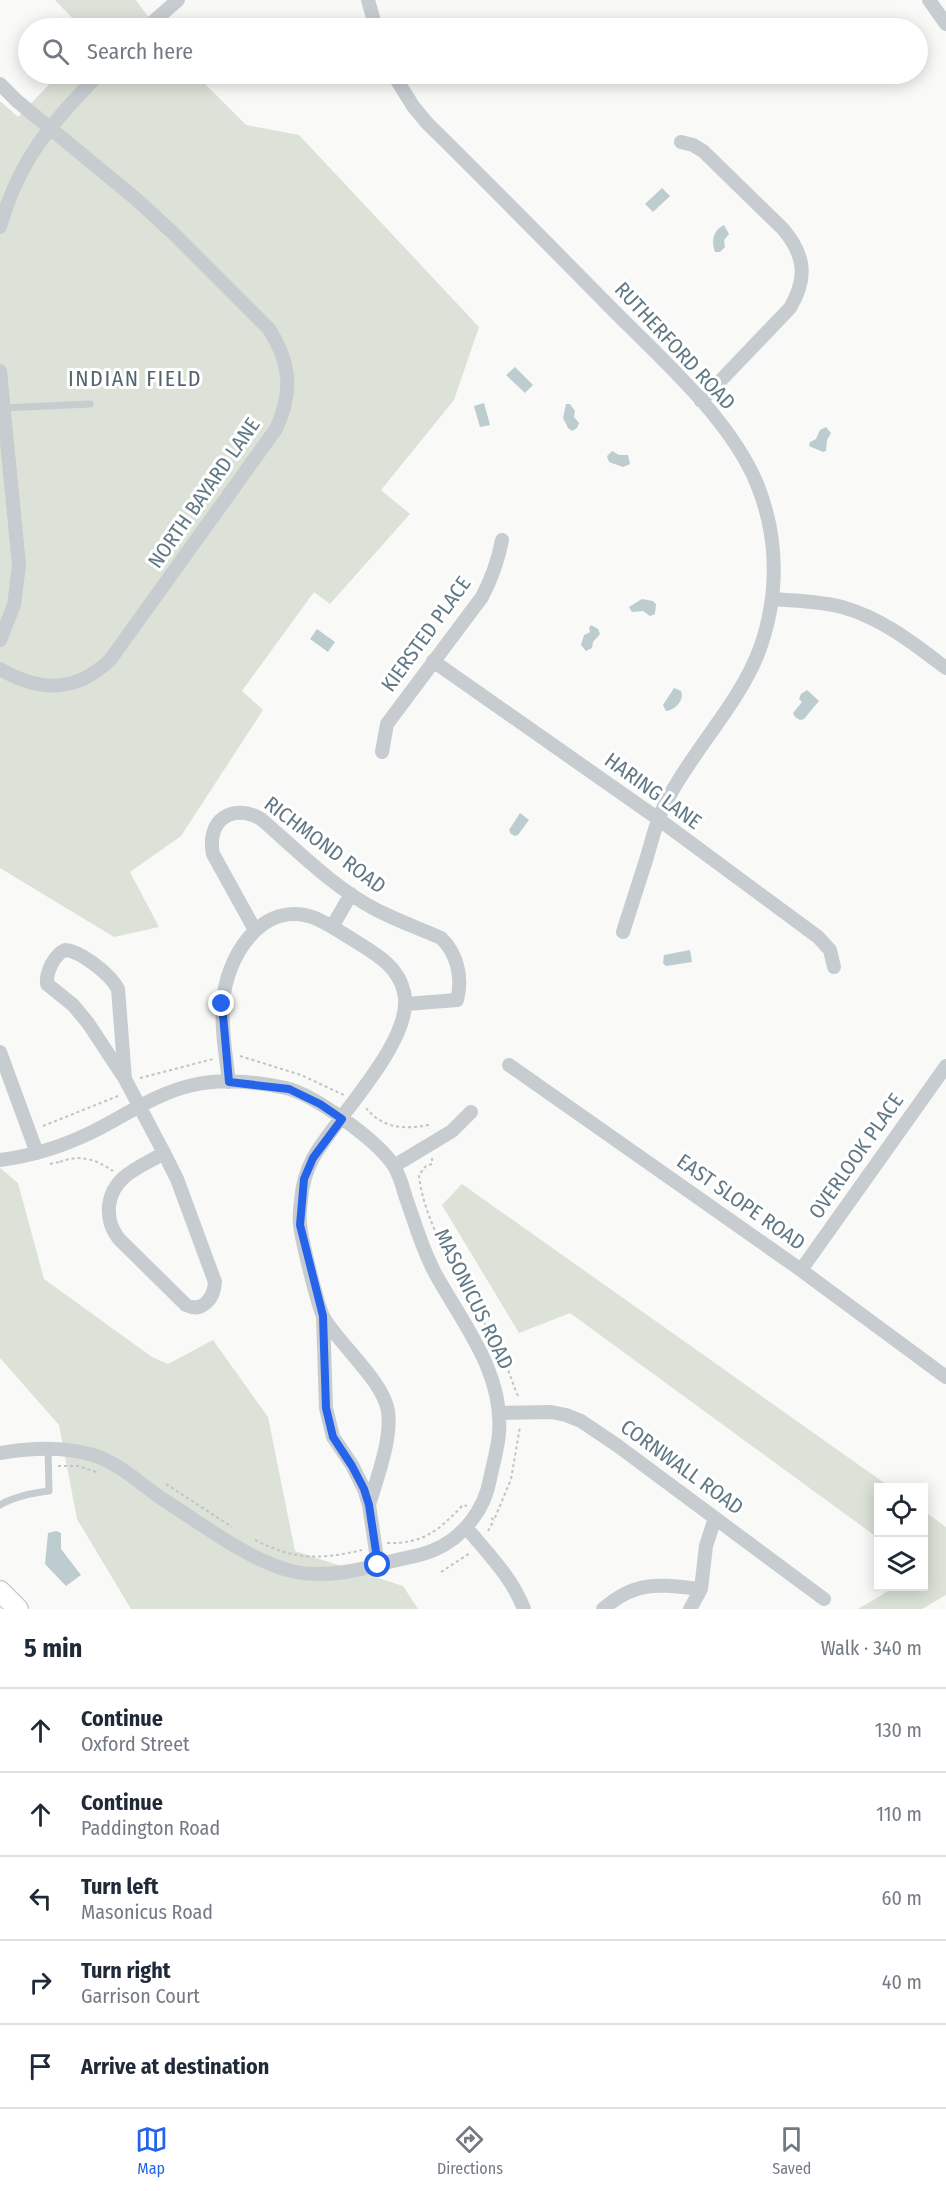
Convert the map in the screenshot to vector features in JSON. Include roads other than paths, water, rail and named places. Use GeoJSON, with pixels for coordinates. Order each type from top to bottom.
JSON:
{"type":"FeatureCollection","features":[{"type":"Feature","properties":{"kind":"street"},"geometry":{"type":"LineString","coordinates":[[157,18],[178,0]]}},
{"type":"Feature","properties":{"kind":"street"},"geometry":{"type":"LineString","coordinates":[[368,0],[373,18]]}},
{"type":"Feature","properties":{"kind":"street"},"geometry":{"type":"LineString","coordinates":[[929,0],[946,24]]}},
{"type":"Feature","properties":{"kind":"street","name":"NORTH BAYARD LANE"},"geometry":{"type":"LineString","coordinates":[[0,84],[136,199],[269,329],[278,344],[288,378],[284,412],[276,429],[110,660],[83,680],[68,685],[35,684],[0,669]]}},
{"type":"Feature","properties":{"kind":"street"},"geometry":{"type":"LineString","coordinates":[[0,227],[17,178],[32,152],[50,127],[90,84]]}},
{"type":"Feature","properties":{"kind":"street","name":"RUTHERFORD ROAD"},"geometry":{"type":"LineString","coordinates":[[399,84],[427,123],[689,386],[730,436],[745,459],[757,483],[771,531],[774,558],[773,599],[767,627],[748,674],[698,749],[657,818],[623,932]]}},
{"type":"Feature","properties":{"kind":"street"},"geometry":{"type":"LineString","coordinates":[[681,142],[703,151],[783,229],[799,253],[802,268],[797,296],[790,308],[701,402]]}},
{"type":"Feature","properties":{"kind":"street"},"geometry":{"type":"LineString","coordinates":[[0,371],[19,565],[14,605],[0,640]]}},
{"type":"Feature","properties":{"kind":"street","name":"KIERSTED PLACE"},"geometry":{"type":"LineString","coordinates":[[382,752],[387,724],[482,597],[495,570],[502,540]]}},
{"type":"Feature","properties":{"kind":"street"},"geometry":{"type":"LineString","coordinates":[[773,599],[820,603],[865,615],[906,638],[946,668]]}},
{"type":"Feature","properties":{"kind":"street","name":"HARING LANE"},"geometry":{"type":"LineString","coordinates":[[433,661],[657,818],[818,937],[830,950],[834,967]]}},
{"type":"Feature","properties":{"kind":"street","name":"RICHMOND ROAD"},"geometry":{"type":"LineString","coordinates":[[255,930],[213,854],[210,843],[212,832],[217,824],[233,813],[243,812],[261,819],[351,894],[374,909],[441,938],[449,946],[454,955],[459,986],[457,1000],[406,1004]]}},
{"type":"Feature","properties":{"kind":"street"},"geometry":{"type":"LineString","coordinates":[[332,927],[351,894]]}},
{"type":"Feature","properties":{"kind":"street"},"geometry":{"type":"LineString","coordinates":[[229,1082],[222,1004],[225,985],[236,957],[255,930],[269,920],[288,915],[314,918],[383,959],[398,976],[406,1004],[404,1016],[386,1055],[313,1158],[304,1179],[300,1202],[300,1225],[323,1316],[326,1408],[330,1428],[333,1437],[360,1481],[369,1505],[378,1565]]}},
{"type":"Feature","properties":{"kind":"street"},"geometry":{"type":"LineString","coordinates":[[126,1081],[120,998],[114,980],[73,952],[65,950],[60,953],[49,969],[46,984],[73,1005],[88,1023],[126,1081],[139,1107],[164,1153],[177,1179],[212,1272],[214,1291],[206,1304],[198,1307],[186,1305],[112,1230],[109,1221],[110,1198],[114,1187],[123,1178],[164,1153]]}},
{"type":"Feature","properties":{"kind":"street"},"geometry":{"type":"LineString","coordinates":[[0,1052],[37,1154]]}},
{"type":"Feature","properties":{"kind":"street","name":"EAST SLOPE ROAD"},"geometry":{"type":"LineString","coordinates":[[509,1065],[801,1270],[946,1377]]}},
{"type":"Feature","properties":{"kind":"street","name":"OVERLOOK PLACE"},"geometry":{"type":"LineString","coordinates":[[801,1270],[943,1075]]}},
{"type":"Feature","properties":{"kind":"street","name":"MASONICUS ROAD"},"geometry":{"type":"LineString","coordinates":[[0,1160],[37,1154],[54,1148],[91,1133],[168,1093],[193,1085],[229,1082],[289,1089],[320,1104],[379,1149],[394,1166],[434,1271],[478,1344],[494,1389],[499,1413],[499,1433],[489,1489],[478,1511],[466,1527],[451,1541],[434,1550],[340,1573],[298,1573],[258,1560],[157,1495],[119,1467],[96,1456],[72,1450],[48,1448],[3,1454]]}},
{"type":"Feature","properties":{"kind":"street"},"geometry":{"type":"LineString","coordinates":[[394,1166],[452,1131],[471,1112]]}},
{"type":"Feature","properties":{"kind":"street"},"geometry":{"type":"LineString","coordinates":[[323,1316],[381,1392],[388,1408],[390,1423],[369,1505]]}},
{"type":"Feature","properties":{"kind":"street","name":"CORNWALL ROAD"},"geometry":{"type":"LineString","coordinates":[[499,1413],[550,1412],[581,1421],[824,1599]]}},
{"type":"Feature","properties":{"kind":"street"},"geometry":{"type":"LineString","coordinates":[[690,1609],[701,1590],[706,1546],[715,1518]]}},
{"type":"Feature","properties":{"kind":"street"},"geometry":{"type":"LineString","coordinates":[[466,1527],[501,1568],[524,1609]]}},
{"type":"Feature","properties":{"kind":"street"},"geometry":{"type":"LineString","coordinates":[[603,1609],[629,1592],[653,1585],[701,1590]]}},
{"type":"Feature","properties":{"kind":"street"},"geometry":{"type":"LineString","coordinates":[[0,1591],[18,1609]]}},
{"type":"Feature","properties":{"kind":"lane"},"geometry":{"type":"LineString","coordinates":[[3,408],[90,404]]}},
{"type":"Feature","properties":{"kind":"lane"},"geometry":{"type":"LineString","coordinates":[[0,1505],[21,1496],[49,1491],[48,1448]]}},
{"type":"Feature","properties":{"kind":"district","name":"INDIAN FIELD"},"geometry":{"type":"Point","coordinates":[135,378]}}]}
